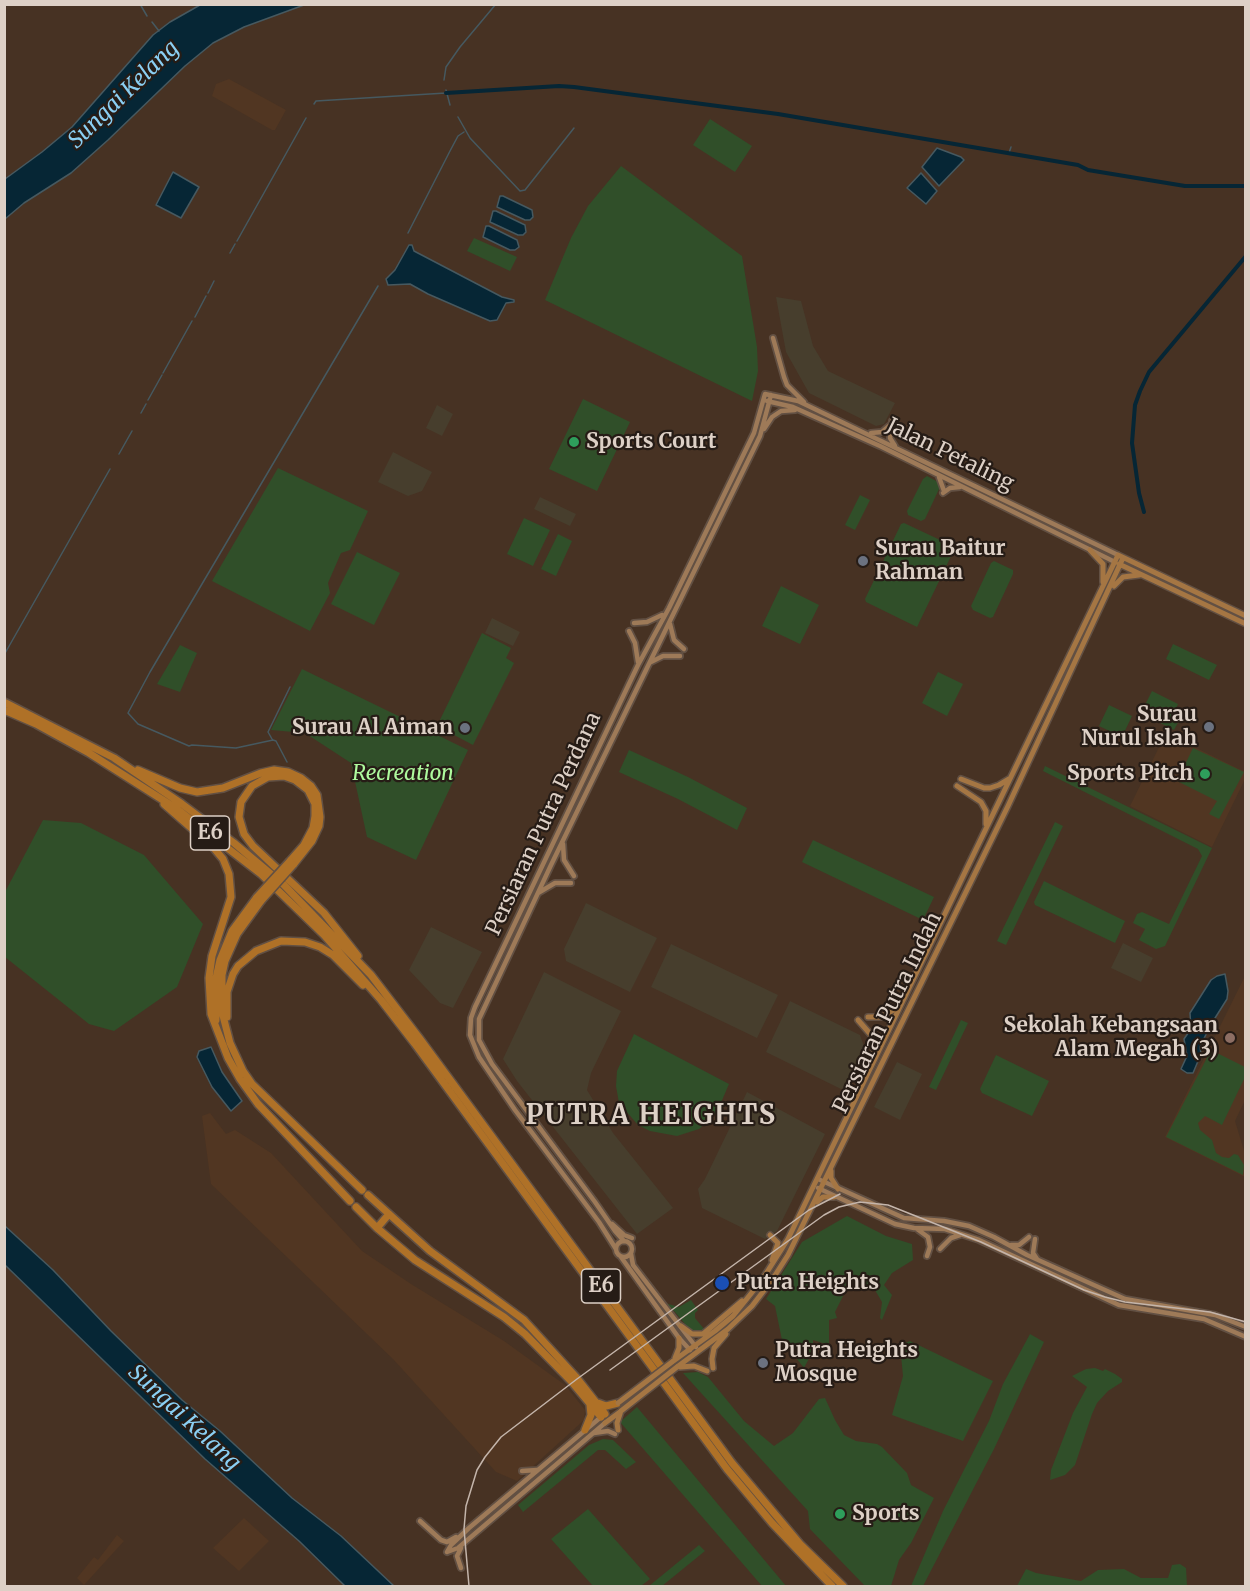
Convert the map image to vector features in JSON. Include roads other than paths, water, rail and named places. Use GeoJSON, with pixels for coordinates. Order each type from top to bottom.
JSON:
{"type":"FeatureCollection","features":[{"type":"Feature","properties":{"kind":"highway","name":"E6"},"geometry":{"type":"LineString","coordinates":[[4,702],[114,758],[182,804],[265,869],[325,926],[371,975],[420,1039],[732,1463],[785,1527],[843,1587]]}},
{"type":"Feature","properties":{"kind":"highway","name":"E6"},"geometry":{"type":"LineString","coordinates":[[4,710],[80,748],[152,792],[207,831],[279,890],[324,935],[381,1000],[727,1469],[772,1523],[832,1587]]}},
{"type":"Feature","properties":{"kind":"highway"},"geometry":{"type":"LineString","coordinates":[[114,758],[180,788],[197,792],[223,788],[274,770],[288,771],[301,778],[317,795],[320,817],[314,838],[232,931],[220,960],[216,988],[217,1028]]}},
{"type":"Feature","properties":{"kind":"highway"},"geometry":{"type":"LineString","coordinates":[[291,863],[313,828],[315,804],[310,794],[299,782],[284,776],[268,777],[254,784],[246,792],[241,802],[239,817],[244,834],[253,846],[329,918],[371,975]]}},
{"type":"Feature","properties":{"kind":"highway"},"geometry":{"type":"LineString","coordinates":[[152,792],[213,847],[223,859],[228,874],[231,897],[210,969],[211,1014],[233,1068],[258,1104],[377,1228],[415,1260],[504,1317],[525,1334],[605,1416]]}},
{"type":"Feature","properties":{"kind":"highway"},"geometry":{"type":"LineString","coordinates":[[259,899],[242,925],[225,961],[220,1001],[230,1044],[252,1084],[430,1251],[524,1320],[592,1402],[618,1410]]}},
{"type":"Feature","properties":{"kind":"highway"},"geometry":{"type":"LineString","coordinates":[[230,1044],[226,1001],[233,974],[250,954],[274,943],[297,941],[320,947],[333,955],[381,1000]]}},
{"type":"Feature","properties":{"kind":"highway"},"geometry":{"type":"LineString","coordinates":[[377,1228],[389,1214]]}},
{"type":"Feature","properties":{"kind":"highway"},"geometry":{"type":"LineString","coordinates":[[587,1433],[592,1402]]}},
{"type":"Feature","properties":{"kind":"main road"},"geometry":{"type":"LineString","coordinates":[[773,338],[787,384],[807,405]]}},
{"type":"Feature","properties":{"kind":"main road","name":"Jalan Petaling"},"geometry":{"type":"LineString","coordinates":[[768,394],[807,405],[1119,560]]}},
{"type":"Feature","properties":{"kind":"main road","name":"Persiaran Putra Perdana"},"geometry":{"type":"LineString","coordinates":[[624,1241],[504,1082],[479,1040],[477,1028],[481,1011],[548,868],[760,436],[768,394]]}},
{"type":"Feature","properties":{"kind":"main road","name":"Jalan Petaling"},"geometry":{"type":"LineString","coordinates":[[767,401],[804,411],[1090,550],[1119,560]]}},
{"type":"Feature","properties":{"kind":"main road","name":"Persiaran Putra Perdana"},"geometry":{"type":"LineString","coordinates":[[616,1250],[599,1222],[508,1101],[479,1057],[472,1040],[471,1024],[475,1007],[638,665],[669,608],[754,433],[767,401]]}},
{"type":"Feature","properties":{"kind":"main road"},"geometry":{"type":"LineString","coordinates":[[760,436],[772,417],[781,411],[804,411]]}},
{"type":"Feature","properties":{"kind":"main road"},"geometry":{"type":"LineString","coordinates":[[865,433],[878,433],[890,424],[890,438],[896,448]]}},
{"type":"Feature","properties":{"kind":"main road"},"geometry":{"type":"LineString","coordinates":[[938,475],[943,492],[950,488],[963,487]]}},
{"type":"Feature","properties":{"kind":"main road"},"geometry":{"type":"LineString","coordinates":[[1090,550],[1103,567],[1101,590]]}},
{"type":"Feature","properties":{"kind":"main road"},"geometry":{"type":"LineString","coordinates":[[1119,560],[1144,575],[1245,624]]}},
{"type":"Feature","properties":{"kind":"main road"},"geometry":{"type":"LineString","coordinates":[[1119,560],[1245,616]]}},
{"type":"Feature","properties":{"kind":"main road","name":"Persiaran Putra Indah"},"geometry":{"type":"LineString","coordinates":[[605,1416],[618,1410],[677,1367],[733,1316],[767,1272],[788,1239],[1000,802],[1044,706],[1101,590],[1119,560]]}},
{"type":"Feature","properties":{"kind":"main road","name":"Persiaran Putra Indah"},"geometry":{"type":"LineString","coordinates":[[605,1416],[618,1410],[672,1362],[695,1350],[747,1311],[780,1269],[821,1190],[1022,776],[1108,592],[1119,560]]}},
{"type":"Feature","properties":{"kind":"main road"},"geometry":{"type":"LineString","coordinates":[[1108,592],[1123,577],[1144,575]]}},
{"type":"Feature","properties":{"kind":"main road"},"geometry":{"type":"LineString","coordinates":[[634,623],[654,620],[665,614],[669,608]]}},
{"type":"Feature","properties":{"kind":"main road"},"geometry":{"type":"LineString","coordinates":[[670,621],[671,634],[684,649]]}},
{"type":"Feature","properties":{"kind":"main road"},"geometry":{"type":"LineString","coordinates":[[629,631],[635,643],[638,665]]}},
{"type":"Feature","properties":{"kind":"main road"},"geometry":{"type":"LineString","coordinates":[[651,662],[663,656],[680,656]]}},
{"type":"Feature","properties":{"kind":"main road"},"geometry":{"type":"LineString","coordinates":[[1044,706],[1041,722],[1044,722],[1051,712]]}},
{"type":"Feature","properties":{"kind":"main road"},"geometry":{"type":"LineString","coordinates":[[1027,742],[1038,728],[1040,731],[1035,746]]}},
{"type":"Feature","properties":{"kind":"main road"},"geometry":{"type":"LineString","coordinates":[[995,831],[1002,810],[1000,802],[1008,798],[1022,776]]}},
{"type":"Feature","properties":{"kind":"main road"},"geometry":{"type":"LineString","coordinates":[[961,779],[990,788],[1011,777]]}},
{"type":"Feature","properties":{"kind":"main road"},"geometry":{"type":"LineString","coordinates":[[957,786],[978,798],[983,806],[987,817],[982,837]]}},
{"type":"Feature","properties":{"kind":"main road"},"geometry":{"type":"LineString","coordinates":[[563,841],[564,860],[574,876]]}},
{"type":"Feature","properties":{"kind":"main road"},"geometry":{"type":"LineString","coordinates":[[533,885],[548,868],[551,848]]}},
{"type":"Feature","properties":{"kind":"main road"},"geometry":{"type":"LineString","coordinates":[[537,894],[555,883],[571,883]]}},
{"type":"Feature","properties":{"kind":"main road"},"geometry":{"type":"LineString","coordinates":[[868,1017],[885,1016],[900,1006]]}},
{"type":"Feature","properties":{"kind":"main road"},"geometry":{"type":"LineString","coordinates":[[858,1020],[872,1036],[875,1058]]}},
{"type":"Feature","properties":{"kind":"main road"},"geometry":{"type":"LineString","coordinates":[[832,1167],[831,1178],[838,1189]]}},
{"type":"Feature","properties":{"kind":"main road"},"geometry":{"type":"LineString","coordinates":[[818,1179],[904,1218],[969,1226],[1037,1260],[1125,1299],[1215,1315],[1245,1327]]}},
{"type":"Feature","properties":{"kind":"main road"},"geometry":{"type":"LineString","coordinates":[[814,1186],[883,1220],[914,1228],[943,1230],[996,1247],[1119,1305],[1204,1319],[1245,1337]]}},
{"type":"Feature","properties":{"kind":"main road"},"geometry":{"type":"LineString","coordinates":[[813,1206],[823,1197],[834,1197]]}},
{"type":"Feature","properties":{"kind":"main road"},"geometry":{"type":"LineString","coordinates":[[608,1220],[632,1238]]}},
{"type":"Feature","properties":{"kind":"main road"},"geometry":{"type":"LineString","coordinates":[[942,1221],[943,1230]]}},
{"type":"Feature","properties":{"kind":"main road"},"geometry":{"type":"LineString","coordinates":[[914,1228],[928,1238],[930,1246],[927,1256]]}},
{"type":"Feature","properties":{"kind":"main road"},"geometry":{"type":"LineString","coordinates":[[767,1272],[778,1245],[777,1240],[770,1235]]}},
{"type":"Feature","properties":{"kind":"main road"},"geometry":{"type":"LineString","coordinates":[[940,1249],[951,1238],[963,1235]]}},
{"type":"Feature","properties":{"kind":"main road"},"geometry":{"type":"LineString","coordinates":[[1005,1244],[1019,1245],[1032,1238],[1033,1253],[1037,1260]]}},
{"type":"Feature","properties":{"kind":"main road"},"geometry":{"type":"LineString","coordinates":[[624,1241],[631,1244],[633,1265],[681,1326],[695,1350],[679,1338],[618,1255],[616,1250],[619,1243],[624,1241]]}},
{"type":"Feature","properties":{"kind":"main road"},"geometry":{"type":"LineString","coordinates":[[621,1257],[631,1254]]}},
{"type":"Feature","properties":{"kind":"main road"},"geometry":{"type":"LineString","coordinates":[[681,1326],[692,1334],[703,1334],[750,1295]]}},
{"type":"Feature","properties":{"kind":"main road"},"geometry":{"type":"LineString","coordinates":[[677,1367],[694,1366],[710,1369],[714,1348],[738,1324],[747,1311]]}},
{"type":"Feature","properties":{"kind":"main road"},"geometry":{"type":"LineString","coordinates":[[672,1362],[678,1351],[679,1338]]}},
{"type":"Feature","properties":{"kind":"main road"},"geometry":{"type":"LineString","coordinates":[[420,1521],[444,1542],[451,1540],[517,1490],[525,1479],[587,1433],[616,1432],[618,1410]]}},
{"type":"Feature","properties":{"kind":"main road"},"geometry":{"type":"LineString","coordinates":[[469,1528],[447,1552],[458,1548],[526,1490],[605,1416]]}},
{"type":"Feature","properties":{"kind":"main road"},"geometry":{"type":"LineString","coordinates":[[522,1471],[540,1470]]}},
{"type":"Feature","properties":{"kind":"main road"},"geometry":{"type":"LineString","coordinates":[[525,1479],[537,1480]]}},
{"type":"Feature","properties":{"kind":"main road"},"geometry":{"type":"LineString","coordinates":[[525,1479],[526,1490]]}},
{"type":"Feature","properties":{"kind":"main road"},"geometry":{"type":"LineString","coordinates":[[461,1568],[458,1553],[476,1533]]}},
{"type":"Feature","properties":{"kind":"water","name":"Sungai Kelang"},"geometry":{"type":"Polygon","coordinates":[[[200,5],[304,5],[244,27],[213,43],[185,66],[71,173],[24,203],[5,219],[5,179],[72,127],[153,35],[170,22],[200,5]]]}},
{"type":"Feature","properties":{"kind":"water"},"geometry":{"type":"Polygon","coordinates":[[[937,148],[964,160],[939,186],[922,167],[937,148]]]}},
{"type":"Feature","properties":{"kind":"water"},"geometry":{"type":"Polygon","coordinates":[[[173,172],[199,187],[181,218],[156,205],[173,172]]]}},
{"type":"Feature","properties":{"kind":"water"},"geometry":{"type":"Polygon","coordinates":[[[921,173],[937,191],[926,204],[907,188],[921,173]]]}},
{"type":"Feature","properties":{"kind":"water"},"geometry":{"type":"Polygon","coordinates":[[[500,196],[532,210],[533,217],[525,220],[497,207],[500,196]]]}},
{"type":"Feature","properties":{"kind":"water"},"geometry":{"type":"Polygon","coordinates":[[[493,211],[525,225],[526,232],[518,235],[490,222],[493,211]]]}},
{"type":"Feature","properties":{"kind":"water"},"geometry":{"type":"Polygon","coordinates":[[[486,226],[517,240],[519,247],[510,250],[483,237],[486,226]]]}},
{"type":"Feature","properties":{"kind":"water"},"geometry":{"type":"Polygon","coordinates":[[[409,245],[412,245],[414,251],[514,302],[506,303],[497,320],[490,321],[410,284],[388,285],[386,279],[395,270],[409,245]]]}},
{"type":"Feature","properties":{"kind":"water"},"geometry":{"type":"Polygon","coordinates":[[[1225,974],[1227,999],[1200,1047],[1201,1054],[1193,1073],[1187,1073],[1181,1069],[1187,1056],[1184,1039],[1191,1029],[1190,1013],[1211,980],[1225,974]]]}},
{"type":"Feature","properties":{"kind":"water"},"geometry":{"type":"Polygon","coordinates":[[[211,1047],[222,1072],[242,1101],[231,1111],[212,1087],[197,1057],[199,1051],[211,1047]]]}},
{"type":"Feature","properties":{"kind":"water","name":"Sungai Kelang"},"geometry":{"type":"Polygon","coordinates":[[[5,1226],[53,1270],[182,1400],[220,1431],[292,1498],[341,1536],[394,1586],[345,1586],[299,1541],[205,1459],[5,1265],[5,1226]]]}},
{"type":"Feature","properties":{"kind":"waterway"},"geometry":{"type":"LineString","coordinates":[[140,4],[147,16]]}},
{"type":"Feature","properties":{"kind":"waterway"},"geometry":{"type":"LineString","coordinates":[[444,80],[446,67],[496,4]]}},
{"type":"Feature","properties":{"kind":"waterway","name":"Sungai Kelang"},"geometry":{"type":"LineString","coordinates":[[152,22],[159,31]]}},
{"type":"Feature","properties":{"kind":"waterway"},"geometry":{"type":"LineString","coordinates":[[446,93],[574,87],[778,114],[1078,165],[1088,170],[1185,186],[1246,186]]}},
{"type":"Feature","properties":{"kind":"waterway"},"geometry":{"type":"LineString","coordinates":[[446,90],[450,105]]}},
{"type":"Feature","properties":{"kind":"waterway"},"geometry":{"type":"LineString","coordinates":[[314,104],[316,101],[446,93]]}},
{"type":"Feature","properties":{"kind":"waterway"},"geometry":{"type":"LineString","coordinates":[[458,117],[470,138],[520,191],[525,190],[574,128]]}},
{"type":"Feature","properties":{"kind":"waterway"},"geometry":{"type":"LineString","coordinates":[[237,241],[306,118]]}},
{"type":"Feature","properties":{"kind":"waterway"},"geometry":{"type":"LineString","coordinates":[[408,233],[458,136],[464,132]]}},
{"type":"Feature","properties":{"kind":"waterway"},"geometry":{"type":"LineString","coordinates":[[1009,153],[1011,147]]}},
{"type":"Feature","properties":{"kind":"waterway"},"geometry":{"type":"LineString","coordinates":[[230,253],[235,244]]}},
{"type":"Feature","properties":{"kind":"waterway"},"geometry":{"type":"LineString","coordinates":[[1144,512],[1132,443],[1135,405],[1140,391],[1149,372],[1246,256]]}},
{"type":"Feature","properties":{"kind":"waterway"},"geometry":{"type":"LineString","coordinates":[[208,293],[214,281]]}},
{"type":"Feature","properties":{"kind":"waterway"},"geometry":{"type":"LineString","coordinates":[[287,762],[276,741],[273,740],[236,748],[189,746],[138,724],[128,713],[378,286]]}},
{"type":"Feature","properties":{"kind":"waterway"},"geometry":{"type":"LineString","coordinates":[[195,317],[206,296]]}},
{"type":"Feature","properties":{"kind":"waterway"},"geometry":{"type":"LineString","coordinates":[[163,373],[192,321]]}},
{"type":"Feature","properties":{"kind":"waterway"},"geometry":{"type":"LineString","coordinates":[[148,400],[162,375]]}},
{"type":"Feature","properties":{"kind":"waterway"},"geometry":{"type":"LineString","coordinates":[[141,413],[146,404]]}},
{"type":"Feature","properties":{"kind":"waterway"},"geometry":{"type":"LineString","coordinates":[[119,454],[132,431]]}},
{"type":"Feature","properties":{"kind":"waterway"},"geometry":{"type":"LineString","coordinates":[[4,655],[110,469]]}},
{"type":"Feature","properties":{"kind":"waterway"},"geometry":{"type":"LineString","coordinates":[[272,739],[268,732],[290,687]]}},
{"type":"Feature","properties":{"kind":"tram line"},"geometry":{"type":"LineString","coordinates":[[469,1586],[464,1529],[466,1506],[477,1470],[501,1437],[809,1210],[840,1194]]}},
{"type":"Feature","properties":{"kind":"tram line"},"geometry":{"type":"LineString","coordinates":[[610,1370],[824,1215],[839,1207],[860,1202],[888,1205],[981,1242],[1084,1290],[1105,1297],[1125,1302],[1210,1312],[1246,1322]]}},
{"type":"Feature","properties":{"kind":"place","name":"Sports Court"},"geometry":{"type":"Point","coordinates":[574,442]}},
{"type":"Feature","properties":{"kind":"place","name":"Surau Baitur Rahman"},"geometry":{"type":"Point","coordinates":[863,561]}},
{"type":"Feature","properties":{"kind":"place","name":"Surau Nurul Islah"},"geometry":{"type":"Point","coordinates":[1209,727]}},
{"type":"Feature","properties":{"kind":"place","name":"Surau Al Aiman"},"geometry":{"type":"Point","coordinates":[465,728]}},
{"type":"Feature","properties":{"kind":"place","name":"Sports Pitch"},"geometry":{"type":"Point","coordinates":[1205,774]}},
{"type":"Feature","properties":{"kind":"place","name":"Sekolah Kebangsaan Alam Megah (3)"},"geometry":{"type":"Point","coordinates":[1230,1038]}},
{"type":"Feature","properties":{"kind":"place","name":"Putra Heights"},"geometry":{"type":"Point","coordinates":[722,1283]}},
{"type":"Feature","properties":{"kind":"place","name":"Putra Heights Mosque"},"geometry":{"type":"Point","coordinates":[763,1363]}},
{"type":"Feature","properties":{"kind":"place","name":"Sports"},"geometry":{"type":"Point","coordinates":[840,1514]}},
{"type":"Feature","properties":{"kind":"district","name":"PUTRA HEIGHTS"},"geometry":{"type":"Point","coordinates":[651,1116]}},
{"type":"Feature","properties":{"kind":"park label","name":"Recreation"},"geometry":{"type":"Point","coordinates":[403,774]}}]}
